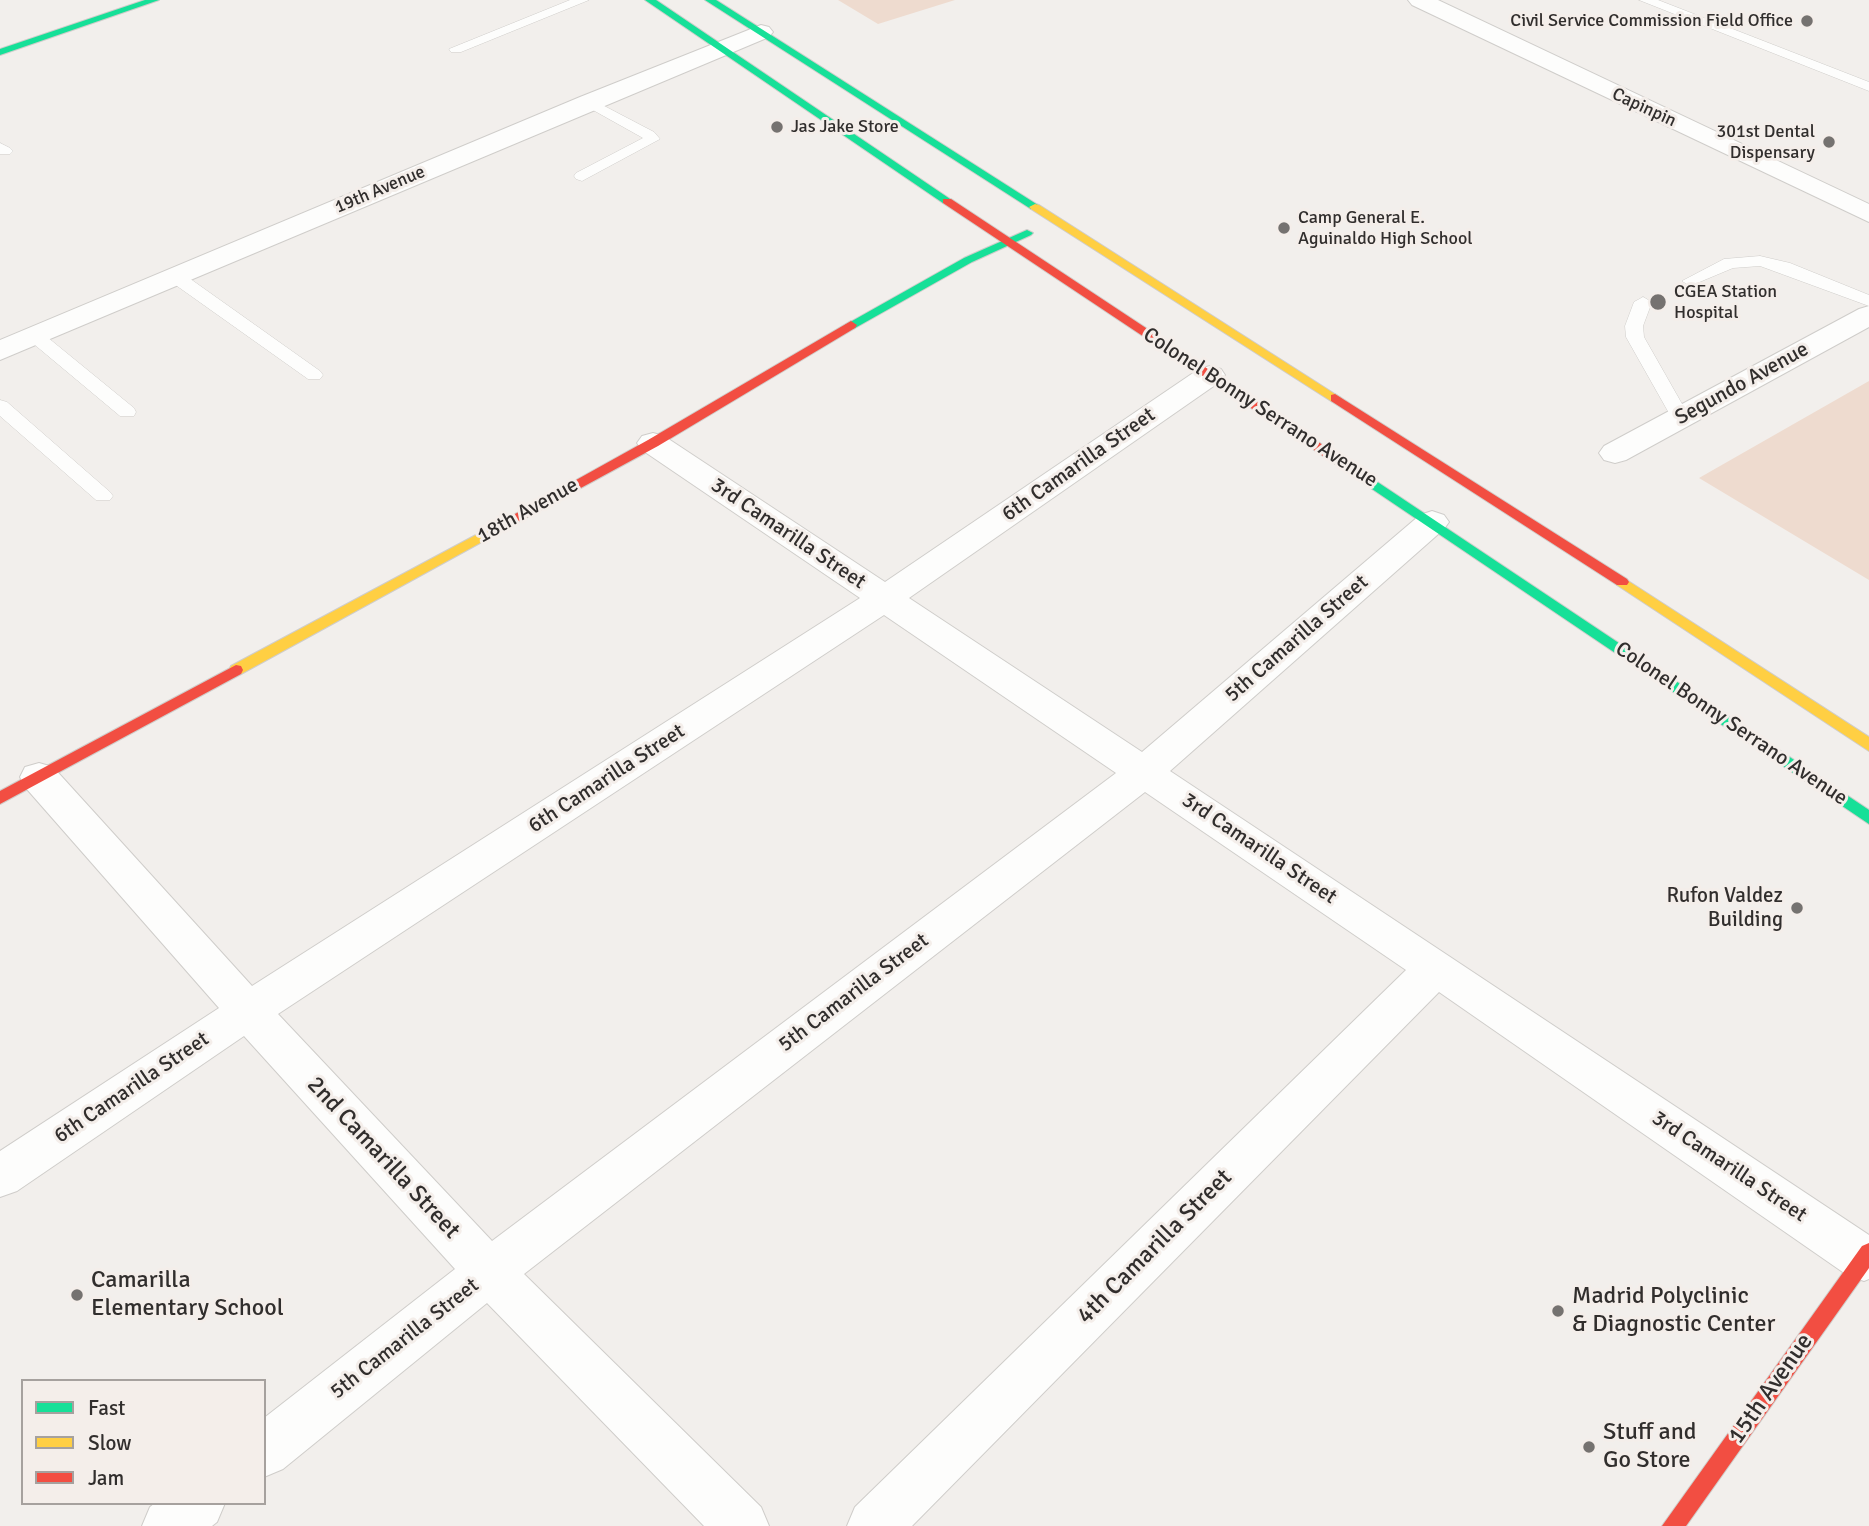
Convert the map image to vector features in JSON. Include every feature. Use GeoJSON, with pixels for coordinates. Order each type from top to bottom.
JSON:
{"type":"FeatureCollection","features":[{"type":"Feature","properties":{"kind":"main road"},"geometry":{"type":"LineString","coordinates":[[0,52],[154,0]]}},
{"type":"Feature","properties":{"kind":"main road","name":"Colonel Bonny Serrano Avenue"},"geometry":{"type":"LineString","coordinates":[[650,0],[1007,241],[1432,522],[1869,818]]}},
{"type":"Feature","properties":{"kind":"main road"},"geometry":{"type":"LineString","coordinates":[[710,0],[1578,553],[1869,745]]}},
{"type":"Feature","properties":{"kind":"main road","name":"18th Avenue"},"geometry":{"type":"LineString","coordinates":[[19,787],[653,443],[851,325],[968,260],[1055,222]]}},
{"type":"Feature","properties":{"kind":"main road","name":"15th Avenue"},"geometry":{"type":"LineString","coordinates":[[1673,1526],[1866,1255]]}},
{"type":"Feature","properties":{"kind":"street","name":"Capinpin"},"geometry":{"type":"LineString","coordinates":[[1419,0],[1865,208]]}},
{"type":"Feature","properties":{"kind":"street","name":"19th Avenue"},"geometry":{"type":"LineString","coordinates":[[0,351],[761,32]]}},
{"type":"Feature","properties":{"kind":"street","name":"Segundo Avenue"},"geometry":{"type":"LineString","coordinates":[[1615,453],[1869,315]]}},
{"type":"Feature","properties":{"kind":"street","name":"6th Camarilla Street"},"geometry":{"type":"LineString","coordinates":[[0,1176],[248,1011],[885,598],[1210,375]]}},
{"type":"Feature","properties":{"kind":"street","name":"3rd Camarilla Street"},"geometry":{"type":"LineString","coordinates":[[653,443],[1866,1255]]}},
{"type":"Feature","properties":{"kind":"street","name":"5th Camarilla Street"},"geometry":{"type":"LineString","coordinates":[[266,1449],[489,1272],[1144,772],[1432,522]]}},
{"type":"Feature","properties":{"kind":"street","name":"2nd Camarilla Street"},"geometry":{"type":"LineString","coordinates":[[19,787],[248,1011],[489,1272],[742,1526]]}},
{"type":"Feature","properties":{"kind":"street","name":"4th Camarilla Street"},"geometry":{"type":"LineString","coordinates":[[874,1526],[1436,968]]}},
{"type":"Feature","properties":{"kind":"street"},"geometry":{"type":"LineString","coordinates":[[169,1526],[195,1505]]}},
{"type":"Feature","properties":{"kind":"lane"},"geometry":{"type":"LineString","coordinates":[[456,49],[582,0]]}},
{"type":"Feature","properties":{"kind":"lane"},"geometry":{"type":"LineString","coordinates":[[1646,0],[1869,87]]}},
{"type":"Feature","properties":{"kind":"lane"},"geometry":{"type":"LineString","coordinates":[[582,176],[652,139],[589,102]]}},
{"type":"Feature","properties":{"kind":"lane"},"geometry":{"type":"LineString","coordinates":[[1690,281],[1730,263],[1760,261],[1784,267],[1869,300]]}},
{"type":"Feature","properties":{"kind":"lane"},"geometry":{"type":"LineString","coordinates":[[176,277],[314,376]]}},
{"type":"Feature","properties":{"kind":"lane"},"geometry":{"type":"LineString","coordinates":[[1643,302],[1634,326],[1635,337],[1681,418]]}},
{"type":"Feature","properties":{"kind":"lane"},"geometry":{"type":"LineString","coordinates":[[35,336],[127,412]]}},
{"type":"Feature","properties":{"kind":"lane"},"geometry":{"type":"LineString","coordinates":[[0,406],[103,496]]}},
{"type":"Feature","properties":{"kind":"shaded area"},"geometry":{"type":"Polygon","coordinates":[[[838,0],[955,0],[878,24],[838,0]]]}},
{"type":"Feature","properties":{"kind":"shaded area"},"geometry":{"type":"Polygon","coordinates":[[[1869,381],[1869,580],[1699,478],[1869,381]]]}},
{"type":"Feature","properties":{"kind":"traffic: fast"},"geometry":{"type":"LineString","coordinates":[[0,52],[154,0]]}},
{"type":"Feature","properties":{"kind":"traffic: fast"},"geometry":{"type":"LineString","coordinates":[[650,0],[947,201]]}},
{"type":"Feature","properties":{"kind":"traffic: fast"},"geometry":{"type":"LineString","coordinates":[[710,0],[1035,207]]}},
{"type":"Feature","properties":{"kind":"traffic: fast"},"geometry":{"type":"LineString","coordinates":[[851,325],[968,260],[1027,233]]}},
{"type":"Feature","properties":{"kind":"traffic: fast"},"geometry":{"type":"LineString","coordinates":[[1337,459],[1869,818]]}},
{"type":"Feature","properties":{"kind":"traffic: slow"},"geometry":{"type":"LineString","coordinates":[[1035,207],[1335,398]]}},
{"type":"Feature","properties":{"kind":"traffic: slow"},"geometry":{"type":"LineString","coordinates":[[236,670],[504,524]]}},
{"type":"Feature","properties":{"kind":"traffic: slow"},"geometry":{"type":"LineString","coordinates":[[1622,582],[1869,745]]}},
{"type":"Feature","properties":{"kind":"traffic: jam"},"geometry":{"type":"LineString","coordinates":[[947,201],[1337,459]]}},
{"type":"Feature","properties":{"kind":"traffic: jam"},"geometry":{"type":"LineString","coordinates":[[504,524],[653,443],[851,325]]}},
{"type":"Feature","properties":{"kind":"traffic: jam"},"geometry":{"type":"LineString","coordinates":[[1335,398],[1622,582]]}},
{"type":"Feature","properties":{"kind":"traffic: jam"},"geometry":{"type":"LineString","coordinates":[[0,798],[236,670]]}},
{"type":"Feature","properties":{"kind":"traffic: jam"},"geometry":{"type":"LineString","coordinates":[[1673,1526],[1869,1252]]}},
{"type":"Feature","properties":{"kind":"place","name":"Civil Service Commission Field Office"},"geometry":{"type":"Point","coordinates":[1807,21]}},
{"type":"Feature","properties":{"kind":"place","name":"Jas Jake Store"},"geometry":{"type":"Point","coordinates":[777,127]}},
{"type":"Feature","properties":{"kind":"place","name":"301st Dental Dispensary"},"geometry":{"type":"Point","coordinates":[1829,142]}},
{"type":"Feature","properties":{"kind":"place","name":"Camp General E. Aguinaldo High School"},"geometry":{"type":"Point","coordinates":[1284,228]}},
{"type":"Feature","properties":{"kind":"place","name":"CGEA Station Hospital"},"geometry":{"type":"Point","coordinates":[1658,302]}},
{"type":"Feature","properties":{"kind":"place","name":"Rufon Valdez Building"},"geometry":{"type":"Point","coordinates":[1797,908]}},
{"type":"Feature","properties":{"kind":"place","name":"Camarilla Elementary School"},"geometry":{"type":"Point","coordinates":[77,1295]}},
{"type":"Feature","properties":{"kind":"place","name":"Madrid Polyclinic & Diagnostic Center"},"geometry":{"type":"Point","coordinates":[1558,1311]}},
{"type":"Feature","properties":{"kind":"place","name":"Stuff and Go Store"},"geometry":{"type":"Point","coordinates":[1589,1447]}}]}
